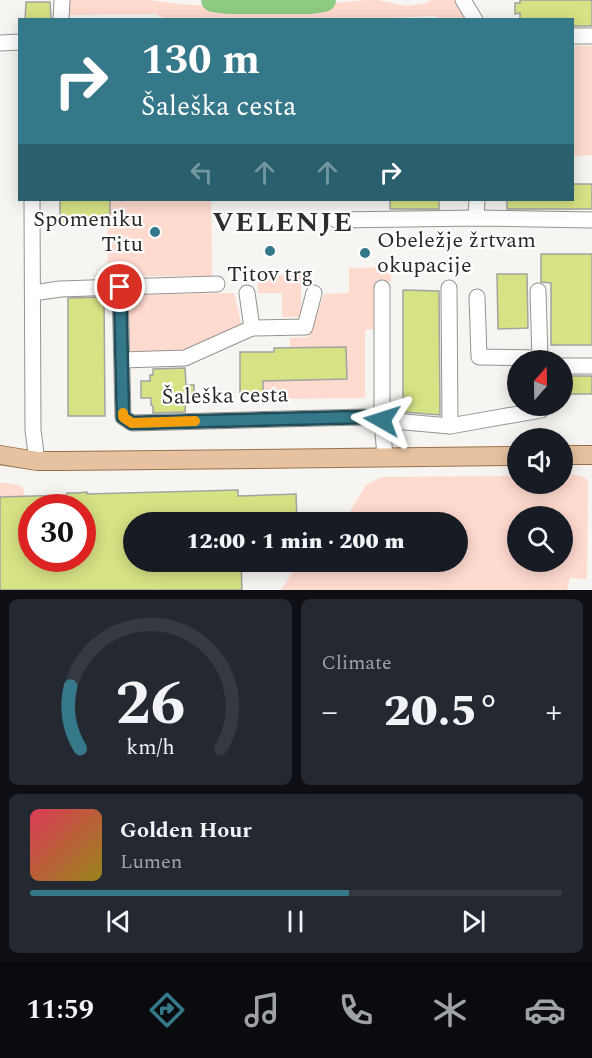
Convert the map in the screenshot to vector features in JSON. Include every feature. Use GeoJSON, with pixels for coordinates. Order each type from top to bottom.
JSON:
{"type":"FeatureCollection","features":[{"type":"Feature","properties":{"kind":"main road"},"geometry":{"type":"LineString","coordinates":[[0,455],[37,461],[507,456]]}},
{"type":"Feature","properties":{"kind":"main road"},"geometry":{"type":"LineString","coordinates":[[573,455],[592,455]]}},
{"type":"Feature","properties":{"kind":"main road"},"geometry":{"type":"LineString","coordinates":[[0,470],[37,461]]}},
{"type":"Feature","properties":{"kind":"street"},"geometry":{"type":"LineString","coordinates":[[61,18],[62,0]]}},
{"type":"Feature","properties":{"kind":"street"},"geometry":{"type":"LineString","coordinates":[[463,0],[475,18]]}},
{"type":"Feature","properties":{"kind":"street"},"geometry":{"type":"LineString","coordinates":[[574,36],[592,36]]}},
{"type":"Feature","properties":{"kind":"street"},"geometry":{"type":"LineString","coordinates":[[0,43],[18,42]]}},
{"type":"Feature","properties":{"kind":"street"},"geometry":{"type":"LineString","coordinates":[[32,201],[33,430],[37,461]]}},
{"type":"Feature","properties":{"kind":"street"},"geometry":{"type":"LineString","coordinates":[[476,218],[477,201]]}},
{"type":"Feature","properties":{"kind":"street"},"geometry":{"type":"LineString","coordinates":[[336,220],[476,218],[592,220]]}},
{"type":"Feature","properties":{"kind":"street"},"geometry":{"type":"LineString","coordinates":[[33,293],[60,289],[217,284]]}},
{"type":"Feature","properties":{"kind":"street","name":"Šaleška cesta"},"geometry":{"type":"LineString","coordinates":[[120,287],[123,417],[132,423],[363,417],[450,426],[507,416]]}},
{"type":"Feature","properties":{"kind":"street"},"geometry":{"type":"LineString","coordinates":[[382,288],[382,420],[385,457]]}},
{"type":"Feature","properties":{"kind":"street"},"geometry":{"type":"LineString","coordinates":[[449,288],[450,426]]}},
{"type":"Feature","properties":{"kind":"street"},"geometry":{"type":"LineString","coordinates":[[538,291],[540,350]]}},
{"type":"Feature","properties":{"kind":"street"},"geometry":{"type":"LineString","coordinates":[[247,293],[252,328]]}},
{"type":"Feature","properties":{"kind":"street"},"geometry":{"type":"LineString","coordinates":[[122,360],[185,358],[252,328],[305,327],[314,293]]}},
{"type":"Feature","properties":{"kind":"street"},"geometry":{"type":"LineString","coordinates":[[477,297],[479,357],[507,358]]}},
{"type":"Feature","properties":{"kind":"street"},"geometry":{"type":"LineString","coordinates":[[573,366],[592,366]]}},
{"type":"Feature","properties":{"kind":"shaded area"},"geometry":{"type":"Polygon","coordinates":[[[66,0],[148,0],[189,5],[306,6],[377,0],[407,6],[431,0],[456,0],[468,18],[434,16],[164,18],[155,14],[69,15],[66,0]]]}},
{"type":"Feature","properties":{"kind":"shaded area"},"geometry":{"type":"Polygon","coordinates":[[[574,46],[592,46],[592,155],[574,156],[574,46]]]}},
{"type":"Feature","properties":{"kind":"shaded area"},"geometry":{"type":"Polygon","coordinates":[[[107,201],[211,201],[212,276],[108,276],[107,201]]]}},
{"type":"Feature","properties":{"kind":"shaded area"},"geometry":{"type":"Polygon","coordinates":[[[391,267],[391,282],[377,282],[374,329],[365,330],[365,398],[271,399],[264,402],[263,381],[346,379],[346,347],[290,348],[290,338],[309,337],[324,294],[349,293],[349,268],[391,267]]]}},
{"type":"Feature","properties":{"kind":"shaded area"},"geometry":{"type":"Polygon","coordinates":[[[258,275],[301,275],[301,317],[282,317],[282,293],[258,293],[258,275]]]}},
{"type":"Feature","properties":{"kind":"shaded area"},"geometry":{"type":"Polygon","coordinates":[[[234,293],[242,327],[184,352],[129,353],[127,295],[234,293]]]}},
{"type":"Feature","properties":{"kind":"shaded area"},"geometry":{"type":"Polygon","coordinates":[[[573,475],[586,478],[588,481],[587,579],[570,578],[567,590],[281,590],[293,572],[468,572],[468,512],[350,512],[366,485],[382,477],[507,476],[507,494],[573,494],[573,475]]]}},
{"type":"Feature","properties":{"kind":"shaded area"},"geometry":{"type":"Polygon","coordinates":[[[0,483],[23,488],[24,494],[0,497],[0,483]]]}},
{"type":"Feature","properties":{"kind":"building"},"geometry":{"type":"Polygon","coordinates":[[[520,0],[592,0],[592,26],[574,26],[574,18],[520,18],[520,13],[515,14],[515,3],[520,3],[520,0]]]}},
{"type":"Feature","properties":{"kind":"building"},"geometry":{"type":"Polygon","coordinates":[[[26,2],[50,2],[51,18],[25,18],[26,2]]]}},
{"type":"Feature","properties":{"kind":"building"},"geometry":{"type":"Polygon","coordinates":[[[574,184],[592,184],[592,209],[507,209],[507,201],[574,201],[574,184]]]}},
{"type":"Feature","properties":{"kind":"building"},"geometry":{"type":"Polygon","coordinates":[[[60,201],[110,201],[110,223],[60,224],[60,201]]]}},
{"type":"Feature","properties":{"kind":"building"},"geometry":{"type":"Polygon","coordinates":[[[390,201],[439,201],[439,209],[390,209],[390,201]]]}},
{"type":"Feature","properties":{"kind":"building"},"geometry":{"type":"Polygon","coordinates":[[[541,254],[592,254],[592,345],[551,345],[551,283],[541,282],[541,254]]]}},
{"type":"Feature","properties":{"kind":"building"},"geometry":{"type":"Polygon","coordinates":[[[497,274],[527,274],[528,328],[498,329],[497,274]]]}},
{"type":"Feature","properties":{"kind":"building"},"geometry":{"type":"Polygon","coordinates":[[[403,290],[439,291],[440,415],[403,412],[403,290]]]}},
{"type":"Feature","properties":{"kind":"building"},"geometry":{"type":"Polygon","coordinates":[[[104,297],[105,416],[68,416],[68,298],[104,297]]]}},
{"type":"Feature","properties":{"kind":"building"},"geometry":{"type":"Polygon","coordinates":[[[346,347],[347,379],[263,381],[263,395],[240,395],[240,352],[274,352],[274,348],[346,347]]]}},
{"type":"Feature","properties":{"kind":"building"},"geometry":{"type":"Polygon","coordinates":[[[185,368],[186,385],[194,385],[194,400],[186,400],[185,412],[153,413],[151,398],[141,398],[141,381],[150,381],[153,369],[185,368]]]}},
{"type":"Feature","properties":{"kind":"building"},"geometry":{"type":"Polygon","coordinates":[[[573,376],[592,376],[592,394],[573,394],[573,376]]]}},
{"type":"Feature","properties":{"kind":"building"},"geometry":{"type":"Polygon","coordinates":[[[238,490],[238,496],[296,494],[297,512],[123,512],[123,572],[241,572],[242,590],[0,590],[0,497],[18,496],[18,572],[96,572],[96,494],[87,494],[238,490]]]}},
{"type":"Feature","properties":{"kind":"building"},"geometry":{"type":"Polygon","coordinates":[[[87,492],[87,494],[67,494],[67,493],[87,492]]]}},
{"type":"Feature","properties":{"kind":"waterway"},"geometry":{"type":"LineString","coordinates":[[213,0],[229,2],[324,0]]}},
{"type":"Feature","properties":{"kind":"slow traffic"},"geometry":{"type":"LineString","coordinates":[[123,413],[123,417],[132,423],[195,421]]}},
{"type":"Feature","properties":{"kind":"place","name":"Spomeniku Titu"},"geometry":{"type":"Point","coordinates":[155,232]}},
{"type":"Feature","properties":{"kind":"place","name":"Titov trg"},"geometry":{"type":"Point","coordinates":[270,251]}},
{"type":"Feature","properties":{"kind":"place","name":"Obeležje žrtvam okupacije"},"geometry":{"type":"Point","coordinates":[365,253]}},
{"type":"Feature","properties":{"kind":"district","name":"VELENJE"},"geometry":{"type":"Point","coordinates":[283,222]}},
{"type":"Feature","properties":{"kind":"route"},"geometry":{"type":"LineString","coordinates":[[120,287],[123,417],[132,423],[363,417],[382,420]]}}]}
